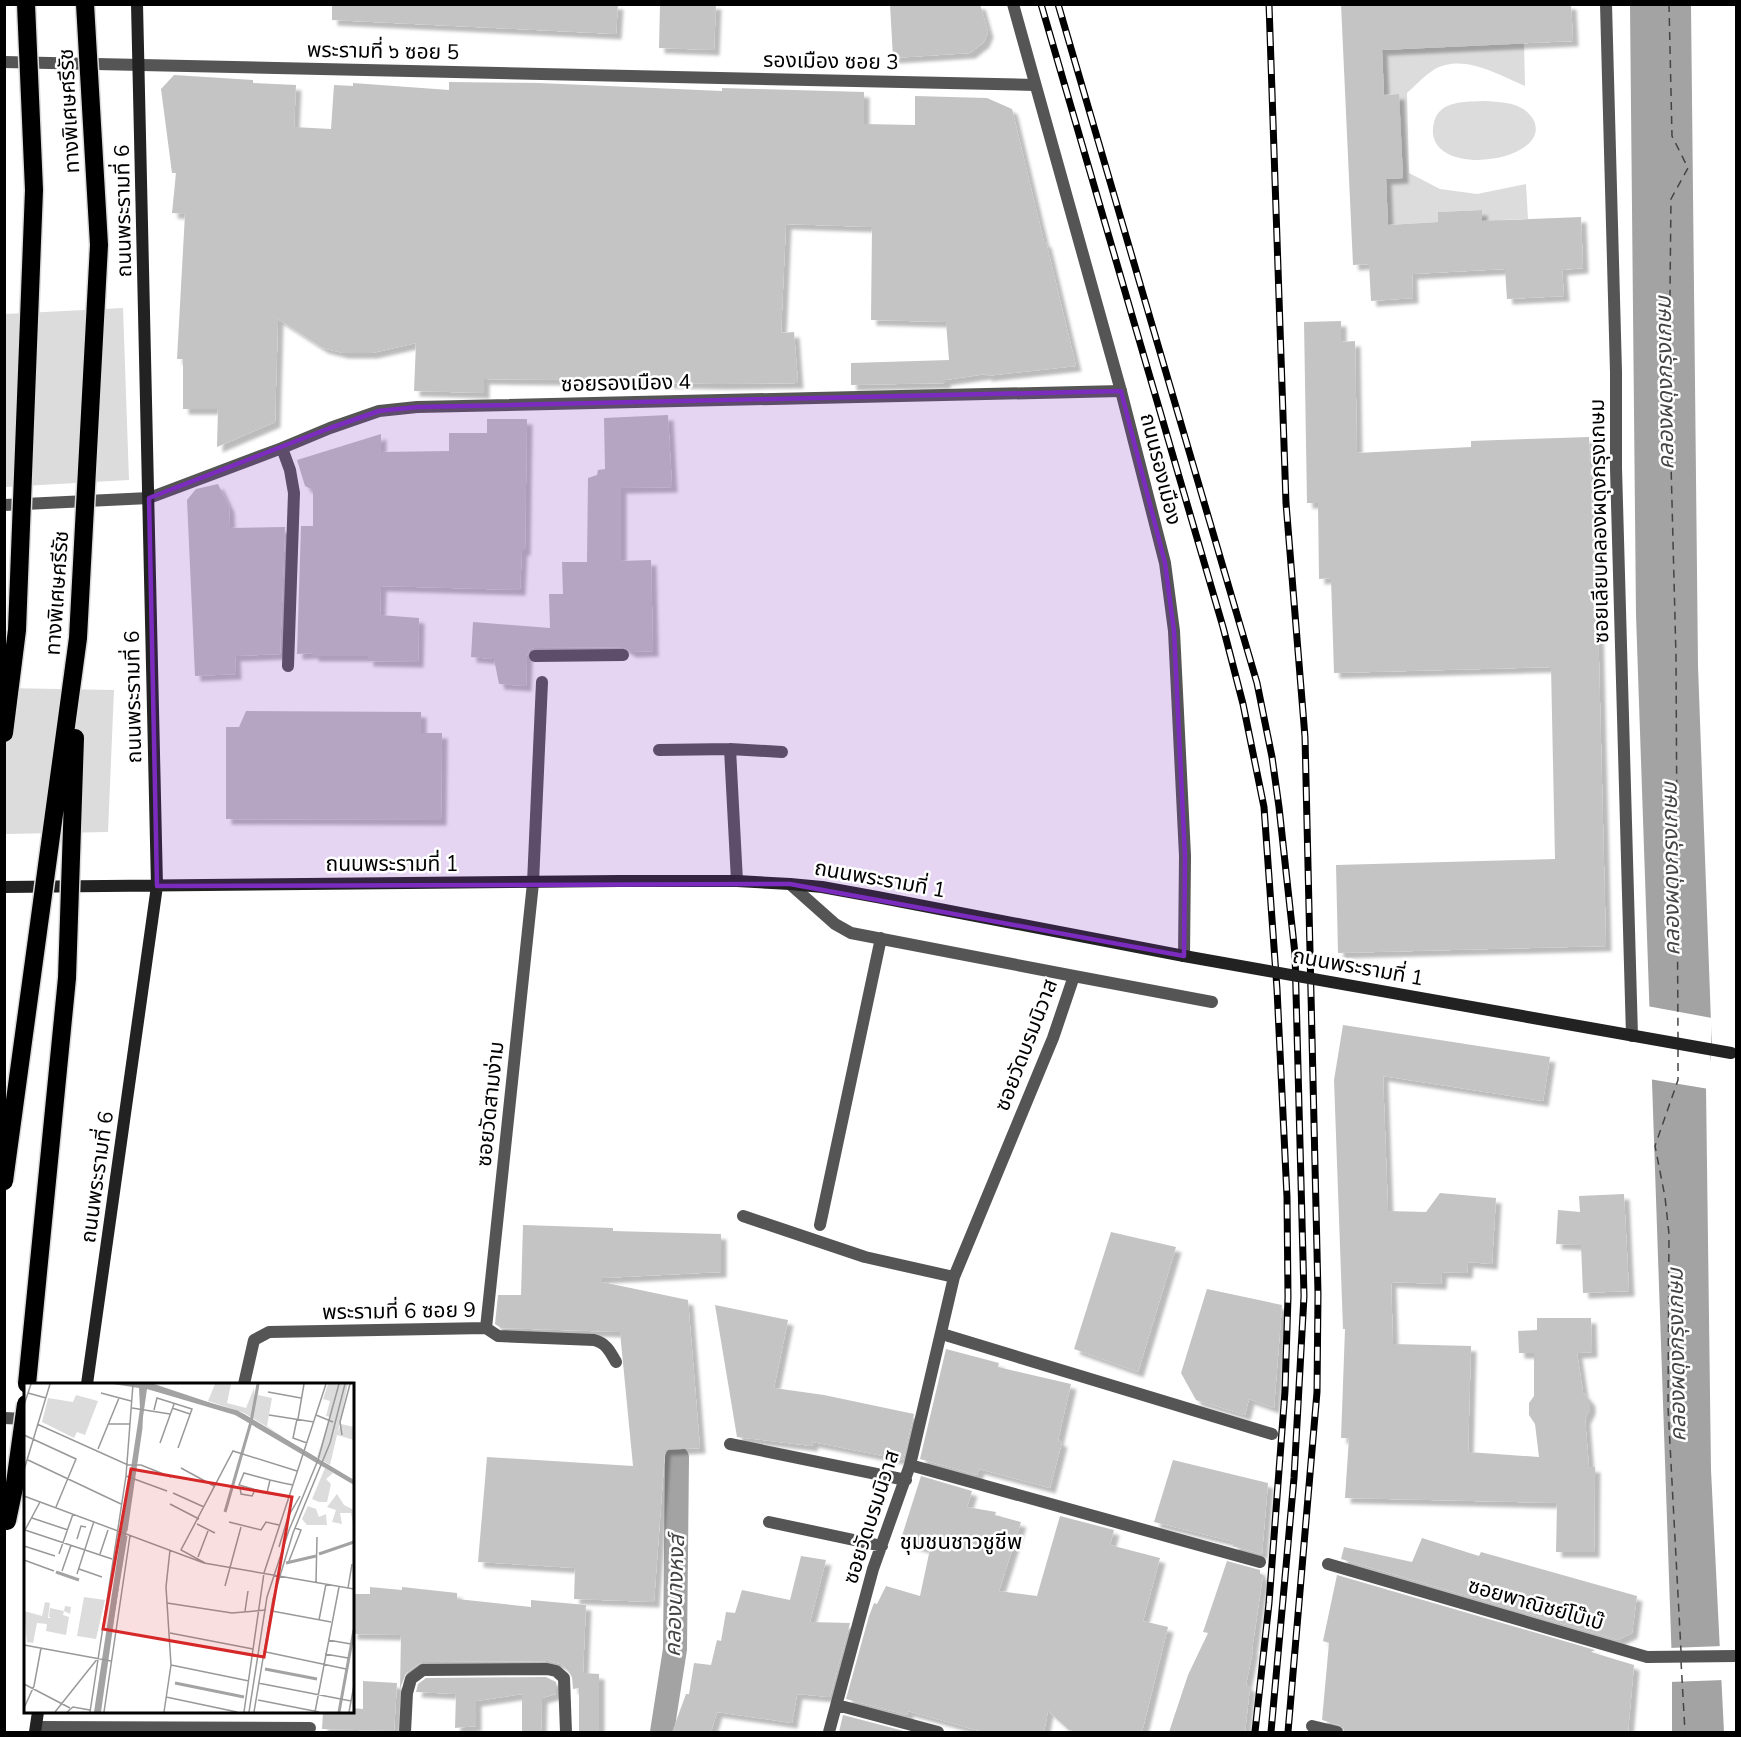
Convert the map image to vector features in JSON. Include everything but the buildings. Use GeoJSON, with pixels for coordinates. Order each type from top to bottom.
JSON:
{"type":"FeatureCollection","features":[{"type":"Feature","properties":{"kind":"highway","name":"ทางพิเศษศรีรัช"},"geometry":{"type":"LineString","coordinates":[[4,733],[17,630],[34,190],[26,4]]}},
{"type":"Feature","properties":{"kind":"highway","name":"ทางพิเศษศรีรัช"},"geometry":{"type":"LineString","coordinates":[[4,1181],[78,638],[99,245],[86,4]]}},
{"type":"Feature","properties":{"kind":"highway"},"geometry":{"type":"LineString","coordinates":[[27,1383],[67,978],[78,638]]}},
{"type":"Feature","properties":{"kind":"highway"},"geometry":{"type":"LineString","coordinates":[[7,1521],[15,1484],[24,1419]]}},
{"type":"Feature","properties":{"kind":"main road","name":"ถนนพระรามที่ 6"},"geometry":{"type":"LineString","coordinates":[[87,1383],[157,886],[137,4]]}},
{"type":"Feature","properties":{"kind":"main road","name":"ถนนพระรามที่ 1"},"geometry":{"type":"LineString","coordinates":[[4,887],[737,881],[822,887],[1184,956],[1734,1054]]}},
{"type":"Feature","properties":{"kind":"main road"},"geometry":{"type":"LineString","coordinates":[[35,1730],[38,1713]]}},
{"type":"Feature","properties":{"kind":"street","name":"ถนนรองเมือง"},"geometry":{"type":"LineString","coordinates":[[1013,4],[1121,391],[1165,563],[1174,631],[1185,856],[1184,956]]}},
{"type":"Feature","properties":{"kind":"street","name":"ซอยเลียบคลองผดุงกรุงเกษม"},"geometry":{"type":"LineString","coordinates":[[1606,4],[1632,1036]]}},
{"type":"Feature","properties":{"kind":"street","name":"พระรามที่ ๖ ซอย 5"},"geometry":{"type":"LineString","coordinates":[[4,62],[626,75]]}},
{"type":"Feature","properties":{"kind":"street","name":"รองเมือง ซอย 3"},"geometry":{"type":"LineString","coordinates":[[626,75],[1035,85]]}},
{"type":"Feature","properties":{"kind":"street","name":"ซอยรองเมือง 4"},"geometry":{"type":"LineString","coordinates":[[4,505],[148,498],[380,411],[417,407],[1121,391]]}},
{"type":"Feature","properties":{"kind":"street"},"geometry":{"type":"LineString","coordinates":[[282,448],[290,470],[294,492],[288,666]]}},
{"type":"Feature","properties":{"kind":"street"},"geometry":{"type":"LineString","coordinates":[[535,656],[623,655]]}},
{"type":"Feature","properties":{"kind":"street","name":"ซอยวัดสามง่าม"},"geometry":{"type":"LineString","coordinates":[[486,1328],[533,883],[542,682]]}},
{"type":"Feature","properties":{"kind":"street"},"geometry":{"type":"LineString","coordinates":[[730,749],[737,881]]}},
{"type":"Feature","properties":{"kind":"street"},"geometry":{"type":"LineString","coordinates":[[659,750],[730,749],[782,752]]}},
{"type":"Feature","properties":{"kind":"street","name":"ซอยวัดบรมนิวาส"},"geometry":{"type":"LineString","coordinates":[[790,884],[836,924],[850,933],[1074,976],[1053,1038],[954,1277],[906,1480],[873,1569],[829,1732]]}},
{"type":"Feature","properties":{"kind":"street"},"geometry":{"type":"LineString","coordinates":[[820,1225],[881,938]]}},
{"type":"Feature","properties":{"kind":"street"},"geometry":{"type":"LineString","coordinates":[[1074,976],[1212,1002]]}},
{"type":"Feature","properties":{"kind":"street"},"geometry":{"type":"LineString","coordinates":[[743,1216],[865,1257],[954,1277]]}},
{"type":"Feature","properties":{"kind":"street","name":"พระรามที่ 6 ซอย 9"},"geometry":{"type":"LineString","coordinates":[[244,1383],[254,1340],[269,1332],[486,1328],[498,1336],[594,1340],[607,1347],[616,1362]]}},
{"type":"Feature","properties":{"kind":"street"},"geometry":{"type":"LineString","coordinates":[[942,1334],[1272,1434]]}},
{"type":"Feature","properties":{"kind":"street"},"geometry":{"type":"LineString","coordinates":[[4,1418],[24,1419]]}},
{"type":"Feature","properties":{"kind":"street"},"geometry":{"type":"LineString","coordinates":[[730,1444],[906,1480]]}},
{"type":"Feature","properties":{"kind":"street"},"geometry":{"type":"LineString","coordinates":[[910,1465],[1260,1562]]}},
{"type":"Feature","properties":{"kind":"street"},"geometry":{"type":"LineString","coordinates":[[769,1522],[882,1546]]}},
{"type":"Feature","properties":{"kind":"street","name":"ซอยพาณิชย์โบ๊เบ๊"},"geometry":{"type":"LineString","coordinates":[[1328,1564],[1647,1657],[1737,1656]]}},
{"type":"Feature","properties":{"kind":"street"},"geometry":{"type":"LineString","coordinates":[[405,1732],[407,1693],[411,1679],[423,1670],[547,1669],[556,1671],[564,1678],[566,1732]]}},
{"type":"Feature","properties":{"kind":"street"},"geometry":{"type":"LineString","coordinates":[[837,1705],[938,1732]]}},
{"type":"Feature","properties":{"kind":"street"},"geometry":{"type":"LineString","coordinates":[[1312,1726],[1337,1732]]}},
{"type":"Feature","properties":{"kind":"street"},"geometry":{"type":"LineString","coordinates":[[35,1730],[310,1728]]}},
{"type":"Feature","properties":{"kind":"highlighted area"},"geometry":{"type":"Polygon","coordinates":[[[1121,391],[1165,563],[1174,631],[1185,856],[1184,956],[790,884],[157,886],[149,498],[379,411],[417,407],[1121,391]]]}},
{"type":"Feature","properties":{"kind":"shaded area"},"geometry":{"type":"Polygon","coordinates":[[[1524,43],[1525,86],[1491,71],[1466,64],[1454,64],[1432,71],[1407,93],[1409,173],[1440,189],[1477,194],[1526,184],[1528,219],[1504,220],[1482,228],[1481,210],[1438,212],[1438,222],[1388,225],[1386,179],[1403,178],[1398,94],[1384,95],[1382,50],[1524,43]]]}},
{"type":"Feature","properties":{"kind":"shaded area"},"geometry":{"type":"Polygon","coordinates":[[[1484,101],[1512,104],[1524,109],[1533,119],[1535,134],[1526,146],[1508,155],[1487,160],[1465,159],[1447,153],[1435,141],[1434,122],[1437,115],[1447,106],[1484,101]]]}},
{"type":"Feature","properties":{"kind":"shaded area"},"geometry":{"type":"Polygon","coordinates":[[[123,308],[129,480],[5,487],[5,314],[123,308]]]}},
{"type":"Feature","properties":{"kind":"shaded area"},"geometry":{"type":"Polygon","coordinates":[[[4,688],[114,690],[108,832],[5,834],[4,688]]]}},
{"type":"Feature","properties":{"kind":"water","name":"คลองผดุงกรุงเกษม"},"geometry":{"type":"Polygon","coordinates":[[[1630,5],[1691,5],[1698,666],[1712,1049],[1706,1088],[1711,1470],[1724,1732],[1672,1732],[1672,1665],[1636,615],[1630,5]]]}},
{"type":"Feature","properties":{"kind":"pier"},"geometry":{"type":"Polygon","coordinates":[[[1647,1006],[1712,1018],[1709,1089],[1649,1079],[1647,1006]]]}},
{"type":"Feature","properties":{"kind":"pier"},"geometry":{"type":"Polygon","coordinates":[[[1723,1646],[1724,1680],[1669,1682],[1669,1648],[1723,1646]]]}},
{"type":"Feature","properties":{"kind":"waterway","name":"คลองนางหงส์"},"geometry":{"type":"LineString","coordinates":[[662,1732],[675,1649],[677,1458]]}},
{"type":"Feature","properties":{"kind":"ferry route"},"geometry":{"type":"LineString","coordinates":[[1669,4],[1672,136],[1688,168],[1671,199],[1669,386],[1676,657],[1678,1038]]}},
{"type":"Feature","properties":{"kind":"ferry route"},"geometry":{"type":"LineString","coordinates":[[1678,1049],[1678,1080],[1655,1146],[1665,1197],[1669,1234],[1668,1407],[1681,1651]]}},
{"type":"Feature","properties":{"kind":"ferry route"},"geometry":{"type":"LineString","coordinates":[[1681,1661],[1685,1732]]}},
{"type":"Feature","properties":{"kind":"railway"},"geometry":{"type":"LineString","coordinates":[[1041,4],[1223,627],[1243,704],[1264,807],[1277,989],[1287,1197],[1288,1297],[1285,1391],[1269,1603],[1255,1732]]}},
{"type":"Feature","properties":{"kind":"railway"},"geometry":{"type":"LineString","coordinates":[[1058,4],[1257,683],[1272,757],[1279,807],[1295,954],[1304,1296],[1294,1478],[1271,1732]]}},
{"type":"Feature","properties":{"kind":"railway"},"geometry":{"type":"LineString","coordinates":[[1269,4],[1286,503],[1305,737],[1318,1294],[1317,1392],[1288,1732]]}},
{"type":"Feature","properties":{"kind":"district","name":"ชุมชนชาวชูชีพ"},"geometry":{"type":"Point","coordinates":[961,1541]}}]}
